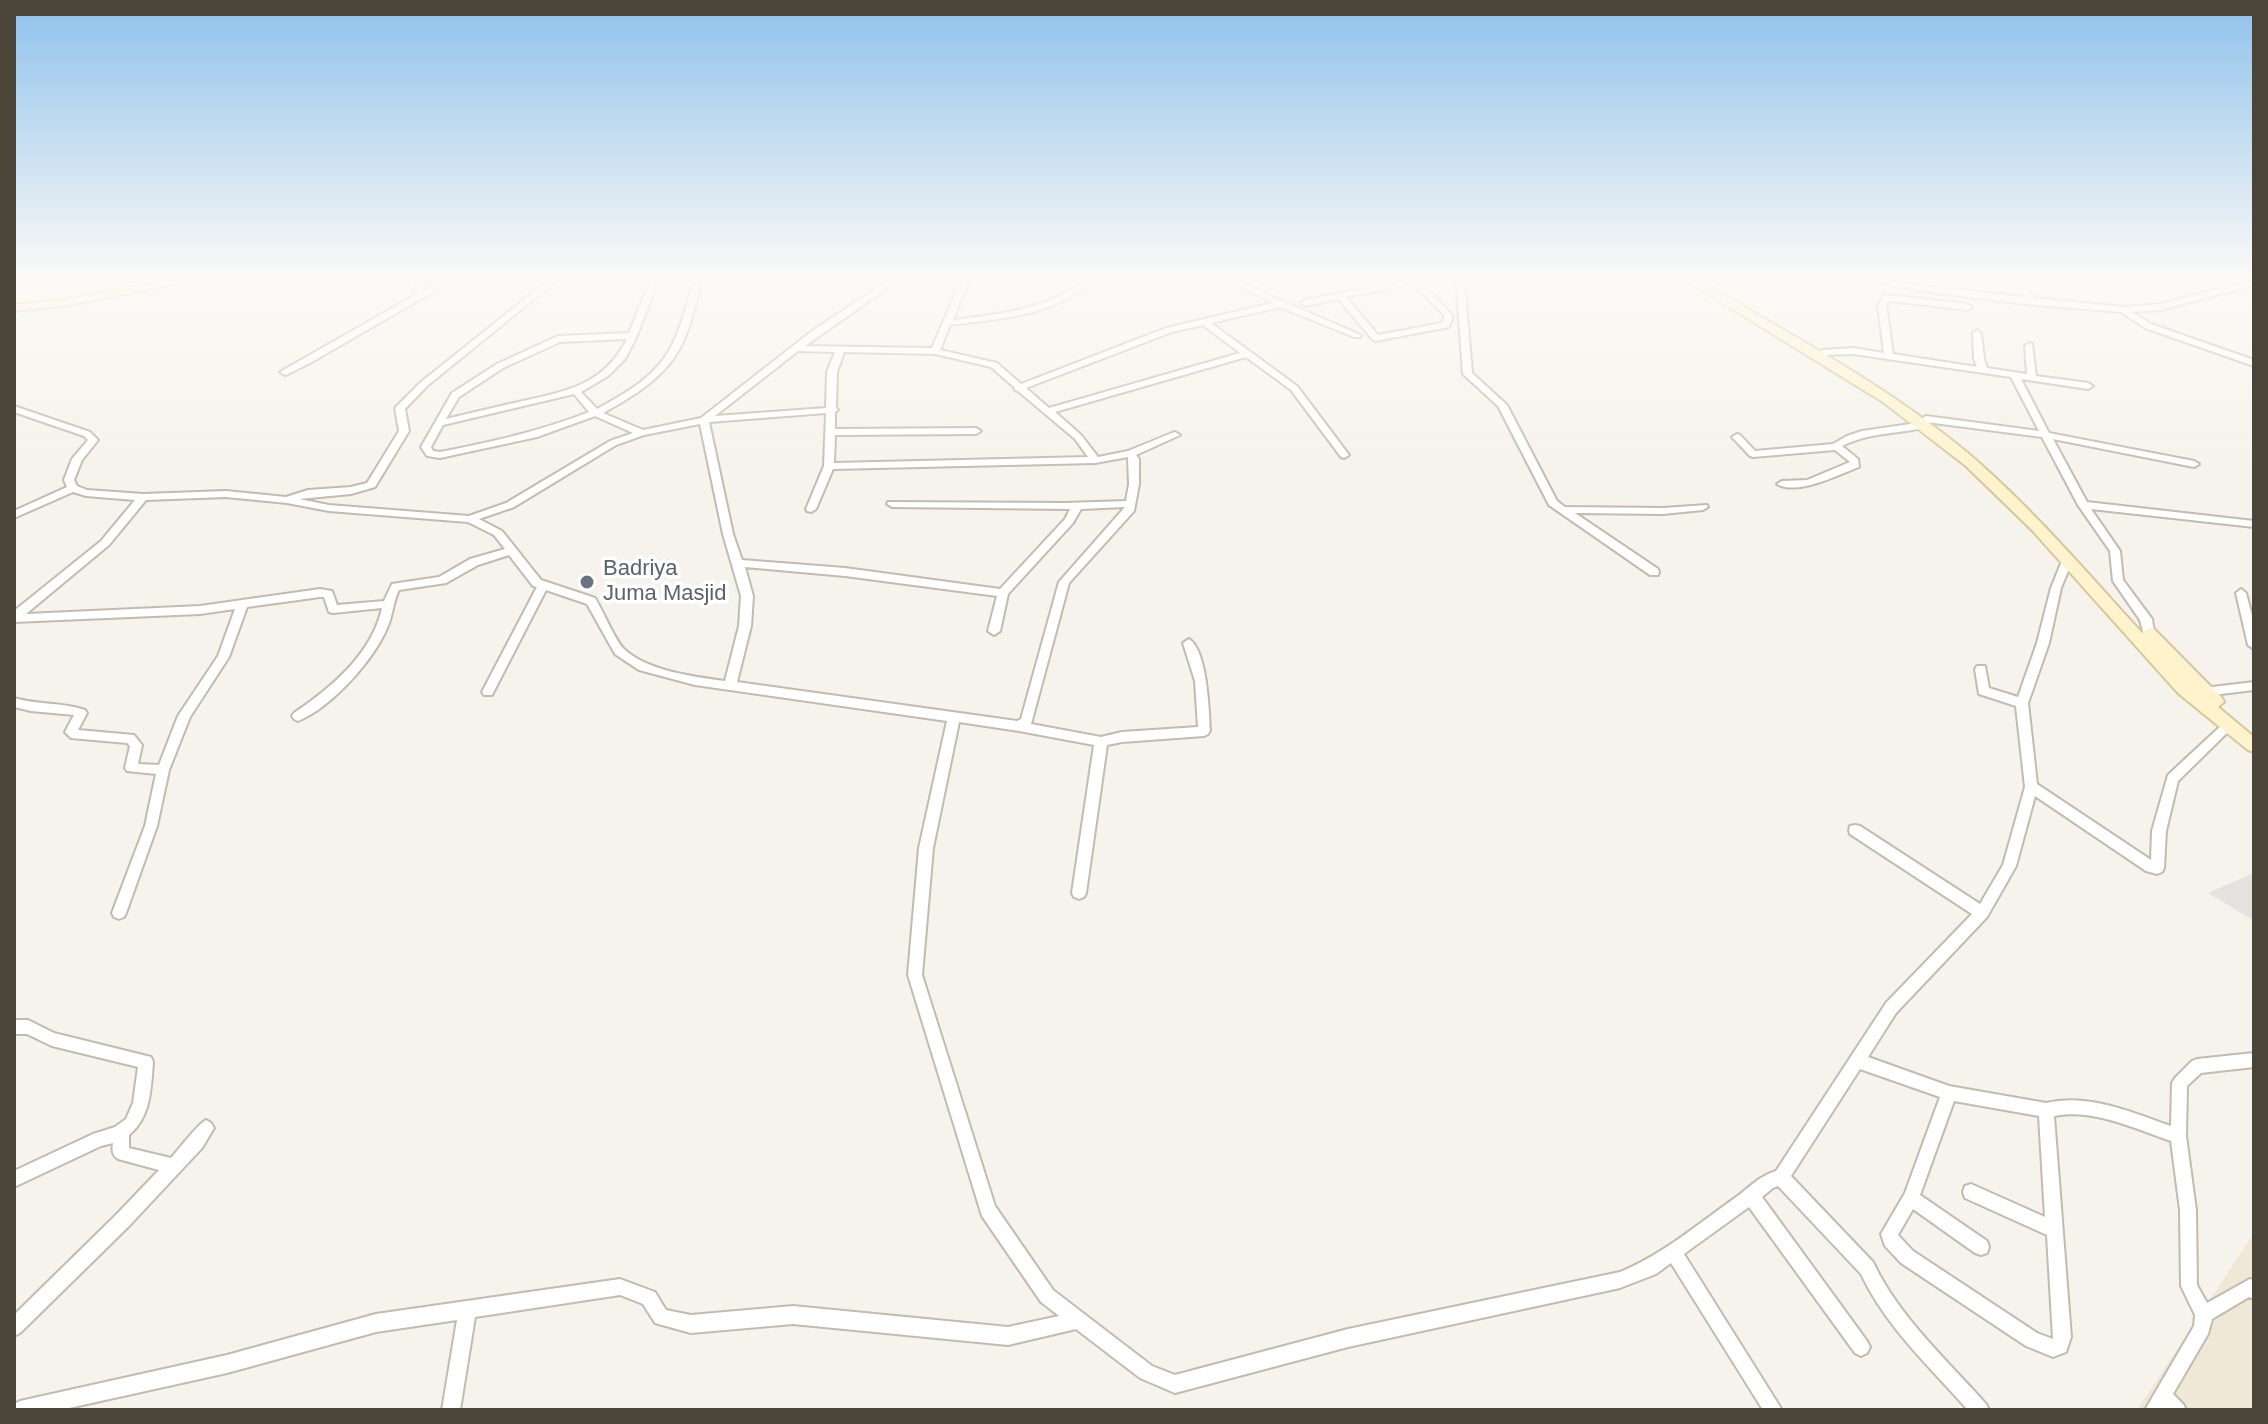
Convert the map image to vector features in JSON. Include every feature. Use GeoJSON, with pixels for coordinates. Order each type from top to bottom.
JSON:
{"type":"FeatureCollection","features":[{"type":"Feature","properties":{"kind":"main road"},"geometry":{"type":"LineString","coordinates":[[1799,344],[1925,422],[2007,496],[2184,689],[2254,746]]}},
{"type":"Feature","properties":{"kind":"main road"},"geometry":{"type":"LineString","coordinates":[[1810,344],[1925,422],[2022,499],[2204,692],[2254,734]]}},
{"type":"Feature","properties":{"kind":"street"},"geometry":{"type":"LineString","coordinates":[[285,372],[340,344]]}},
{"type":"Feature","properties":{"kind":"street"},"geometry":{"type":"LineString","coordinates":[[287,500],[309,491],[360,489],[371,485],[404,431],[400,408],[424,384],[473,344]]}},
{"type":"Feature","properties":{"kind":"street"},"geometry":{"type":"LineString","coordinates":[[547,344],[471,383],[455,395],[426,447],[430,454],[440,455],[523,440],[595,413],[645,384],[663,367],[677,344]]}},
{"type":"Feature","properties":{"kind":"street"},"geometry":{"type":"LineString","coordinates":[[441,423],[576,391],[613,368],[630,344]]}},
{"type":"Feature","properties":{"kind":"street"},"geometry":{"type":"LineString","coordinates":[[704,420],[800,344]]}},
{"type":"Feature","properties":{"kind":"street"},"geometry":{"type":"LineString","coordinates":[[935,351],[938,344]]}},
{"type":"Feature","properties":{"kind":"street"},"geometry":{"type":"LineString","coordinates":[[1018,388],[1131,344]]}},
{"type":"Feature","properties":{"kind":"street"},"geometry":{"type":"LineString","coordinates":[[1234,344],[1294,388],[1344,455]]}},
{"type":"Feature","properties":{"kind":"street"},"geometry":{"type":"LineString","coordinates":[[1466,344],[1468,374],[1502,405],[1553,503],[1654,572]]}},
{"type":"Feature","properties":{"kind":"street"},"geometry":{"type":"LineString","coordinates":[[1887,344],[1889,356]]}},
{"type":"Feature","properties":{"kind":"street"},"geometry":{"type":"LineString","coordinates":[[1979,344],[1983,370]]}},
{"type":"Feature","properties":{"kind":"street"},"geometry":{"type":"LineString","coordinates":[[2201,344],[2254,363]]}},
{"type":"Feature","properties":{"kind":"street"},"geometry":{"type":"LineString","coordinates":[[2029,346],[2032,377]]}},
{"type":"Feature","properties":{"kind":"street"},"geometry":{"type":"LineString","coordinates":[[795,348],[935,351],[994,365],[1078,437],[1095,460]]}},
{"type":"Feature","properties":{"kind":"street"},"geometry":{"type":"LineString","coordinates":[[811,509],[829,466],[832,372],[840,349]]}},
{"type":"Feature","properties":{"kind":"street"},"geometry":{"type":"LineString","coordinates":[[1824,353],[1853,351],[2088,386]]}},
{"type":"Feature","properties":{"kind":"street"},"geometry":{"type":"LineString","coordinates":[[1048,411],[1246,354]]}},
{"type":"Feature","properties":{"kind":"street"},"geometry":{"type":"LineString","coordinates":[[2014,375],[2083,505],[2115,551],[2118,581],[2146,619],[2148,632]]}},
{"type":"Feature","properties":{"kind":"street"},"geometry":{"type":"LineString","coordinates":[[576,391],[595,413],[642,433]]}},
{"type":"Feature","properties":{"kind":"street"},"geometry":{"type":"LineString","coordinates":[[14,409],[87,434],[93,440],[77,459],[69,480],[73,488],[86,493],[143,497],[226,494],[329,508],[470,519],[498,533],[537,583],[591,601],[619,651],[643,667],[695,681],[1019,726],[1101,742],[1122,737],[1204,731],[1201,681],[1189,643]]}},
{"type":"Feature","properties":{"kind":"street"},"geometry":{"type":"LineString","coordinates":[[470,519],[510,505],[613,443],[642,433],[704,420],[833,410]]}},
{"type":"Feature","properties":{"kind":"street"},"geometry":{"type":"LineString","coordinates":[[704,420],[728,534],[747,596],[745,626],[730,685]]}},
{"type":"Feature","properties":{"kind":"street"},"geometry":{"type":"LineString","coordinates":[[1737,437],[1753,454],[1837,447],[1864,431],[1903,432],[1925,422],[2046,435],[2194,464]]}},
{"type":"Feature","properties":{"kind":"street"},"geometry":{"type":"LineString","coordinates":[[831,432],[976,431]]}},
{"type":"Feature","properties":{"kind":"street"},"geometry":{"type":"LineString","coordinates":[[829,466],[1095,460],[1130,454],[1175,435]]}},
{"type":"Feature","properties":{"kind":"street"},"geometry":{"type":"LineString","coordinates":[[1782,484],[1808,483],[1855,465],[1855,461],[1837,447]]}},
{"type":"Feature","properties":{"kind":"street"},"geometry":{"type":"LineString","coordinates":[[1019,726],[1026,721],[1064,582],[1129,511],[1134,484],[1134,459],[1130,454]]}},
{"type":"Feature","properties":{"kind":"street"},"geometry":{"type":"LineString","coordinates":[[14,515],[73,488]]}},
{"type":"Feature","properties":{"kind":"street"},"geometry":{"type":"LineString","coordinates":[[14,617],[105,543],[143,497]]}},
{"type":"Feature","properties":{"kind":"street"},"geometry":{"type":"LineString","coordinates":[[892,504],[1129,504]]}},
{"type":"Feature","properties":{"kind":"street"},"geometry":{"type":"LineString","coordinates":[[2083,505],[2254,524]]}},
{"type":"Feature","properties":{"kind":"street"},"geometry":{"type":"LineString","coordinates":[[994,631],[1003,593],[1069,521],[1077,506]]}},
{"type":"Feature","properties":{"kind":"street"},"geometry":{"type":"LineString","coordinates":[[1563,510],[1663,511],[1703,507]]}},
{"type":"Feature","properties":{"kind":"street"},"geometry":{"type":"LineString","coordinates":[[298,716],[323,701],[366,653],[383,627],[396,587],[442,580],[474,562],[509,551]]}},
{"type":"Feature","properties":{"kind":"street"},"geometry":{"type":"LineString","coordinates":[[954,717],[926,848],[915,975],[988,1210],[1047,1296],[1146,1372],[1175,1384],[1348,1338],[1620,1280],[1650,1268],[1768,1181],[1781,1177],[1891,1008],[1982,913],[2009,866],[2031,787],[2022,703],[2043,643],[2056,588],[2068,559]]}},
{"type":"Feature","properties":{"kind":"street"},"geometry":{"type":"LineString","coordinates":[[738,563],[845,572],[1003,593]]}},
{"type":"Feature","properties":{"kind":"street"},"geometry":{"type":"LineString","coordinates":[[488,692],[543,586]]}},
{"type":"Feature","properties":{"kind":"street"},"geometry":{"type":"LineString","coordinates":[[14,617],[200,610],[320,593],[328,594],[333,609],[389,604]]}},
{"type":"Feature","properties":{"kind":"street"},"geometry":{"type":"LineString","coordinates":[[2241,593],[2254,645]]}},
{"type":"Feature","properties":{"kind":"street"},"geometry":{"type":"LineString","coordinates":[[119,913],[151,826],[163,770],[184,716],[223,657],[242,605]]}},
{"type":"Feature","properties":{"kind":"street"},"geometry":{"type":"LineString","coordinates":[[1981,669],[1983,691],[2022,703]]}},
{"type":"Feature","properties":{"kind":"street"},"geometry":{"type":"LineString","coordinates":[[2204,692],[2254,686]]}},
{"type":"Feature","properties":{"kind":"street"},"geometry":{"type":"LineString","coordinates":[[14,702],[24,707],[72,709],[81,713],[71,732],[75,735],[130,738],[136,745],[131,768],[163,770]]}},
{"type":"Feature","properties":{"kind":"street"},"geometry":{"type":"LineString","coordinates":[[2031,787],[2111,842],[2157,868],[2159,831],[2172,779],[2228,726]]}},
{"type":"Feature","properties":{"kind":"street"},"geometry":{"type":"LineString","coordinates":[[1079,893],[1101,742]]}},
{"type":"Feature","properties":{"kind":"street"},"geometry":{"type":"LineString","coordinates":[[1855,830],[1982,913]]}},
{"type":"Feature","properties":{"kind":"street"},"geometry":{"type":"LineString","coordinates":[[14,1027],[28,1027],[62,1042],[146,1062],[141,1104],[131,1124],[122,1132],[99,1139],[14,1179]]}},
{"type":"Feature","properties":{"kind":"street"},"geometry":{"type":"LineString","coordinates":[[1856,1060],[1949,1093],[2046,1110],[2068,1106],[2102,1112],[2178,1136]]}},
{"type":"Feature","properties":{"kind":"street"},"geometry":{"type":"LineString","coordinates":[[2177,1410],[2158,1404],[2202,1328],[2204,1314],[2189,1286],[2188,1210],[2178,1136],[2180,1083],[2197,1066],[2254,1060]]}},
{"type":"Feature","properties":{"kind":"street"},"geometry":{"type":"LineString","coordinates":[[1949,1093],[1911,1198],[1889,1234],[1897,1248],[2032,1340],[2053,1348],[2060,1346],[2062,1337],[2046,1110]]}},
{"type":"Feature","properties":{"kind":"street"},"geometry":{"type":"LineString","coordinates":[[14,1327],[206,1128]]}},
{"type":"Feature","properties":{"kind":"street"},"geometry":{"type":"LineString","coordinates":[[122,1132],[120,1151],[125,1156],[172,1166]]}},
{"type":"Feature","properties":{"kind":"street"},"geometry":{"type":"LineString","coordinates":[[1781,1177],[1867,1268],[1871,1280],[1915,1336],[1980,1410]]}},
{"type":"Feature","properties":{"kind":"street"},"geometry":{"type":"LineString","coordinates":[[1971,1192],[2055,1230]]}},
{"type":"Feature","properties":{"kind":"street"},"geometry":{"type":"LineString","coordinates":[[1751,1196],[1861,1347]]}},
{"type":"Feature","properties":{"kind":"street"},"geometry":{"type":"LineString","coordinates":[[1911,1198],[1981,1247]]}},
{"type":"Feature","properties":{"kind":"street"},"geometry":{"type":"LineString","coordinates":[[1673,1252],[1773,1410]]}},
{"type":"Feature","properties":{"kind":"street"},"geometry":{"type":"LineString","coordinates":[[20,1410],[227,1364],[376,1323],[620,1287],[649,1298],[661,1317],[691,1324],[793,1315],[1008,1336],[1079,1320]]}},
{"type":"Feature","properties":{"kind":"street"},"geometry":{"type":"LineString","coordinates":[[2204,1314],[2250,1287],[2254,1291]]}},
{"type":"Feature","properties":{"kind":"street"},"geometry":{"type":"LineString","coordinates":[[451,1410],[467,1311]]}},
{"type":"Feature","properties":{"kind":"shaded area"},"geometry":{"type":"Polygon","coordinates":[[[2254,873],[2254,921],[2208,893],[2254,873]]]}},
{"type":"Feature","properties":{"kind":"shaded area"},"geometry":{"type":"Polygon","coordinates":[[[2254,1233],[2254,1410],[2137,1410],[2254,1233]]]}},
{"type":"Feature","properties":{"kind":"place","name":"Badriya Juma Masjid"},"geometry":{"type":"Point","coordinates":[587,582]}}]}
